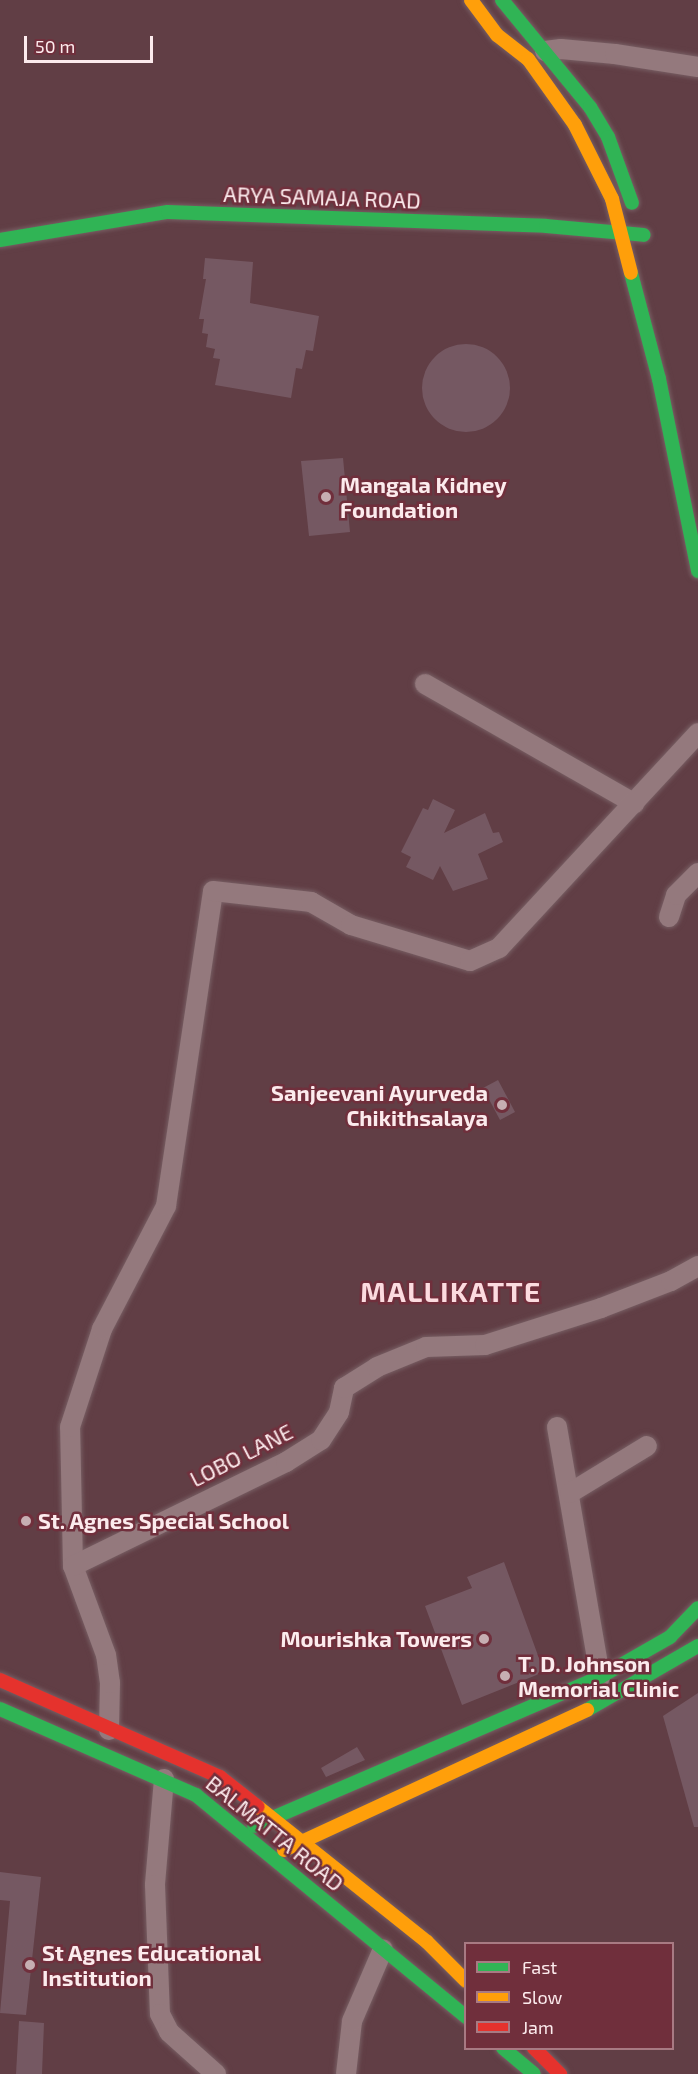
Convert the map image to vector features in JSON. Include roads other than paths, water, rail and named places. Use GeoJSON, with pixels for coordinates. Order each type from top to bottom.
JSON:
{"type":"FeatureCollection","features":[{"type":"Feature","properties":{"kind":"main road"},"geometry":{"type":"LineString","coordinates":[[471,0],[497,35],[528,59],[575,125],[612,199],[659,379],[683,512],[698,571]]}},
{"type":"Feature","properties":{"kind":"main road"},"geometry":{"type":"LineString","coordinates":[[502,0],[545,51]]}},
{"type":"Feature","properties":{"kind":"main road","name":"ARYA SAMAJA ROAD"},"geometry":{"type":"LineString","coordinates":[[0,240],[168,212],[546,226],[623,235],[642,230],[608,137],[590,107],[545,51]]}},
{"type":"Feature","properties":{"kind":"main road"},"geometry":{"type":"LineString","coordinates":[[692,464],[698,511]]}},
{"type":"Feature","properties":{"kind":"main road"},"geometry":{"type":"LineString","coordinates":[[243,1830],[600,1677],[642,1656],[670,1637],[698,1608]]}},
{"type":"Feature","properties":{"kind":"main road"},"geometry":{"type":"LineString","coordinates":[[273,1855],[657,1674],[698,1646]]}},
{"type":"Feature","properties":{"kind":"main road"},"geometry":{"type":"LineString","coordinates":[[642,1656],[657,1674],[670,1675],[689,1670]]}},
{"type":"Feature","properties":{"kind":"main road"},"geometry":{"type":"LineString","coordinates":[[0,1680],[108,1730],[220,1777],[275,1818],[301,1842],[427,1942],[464,1980]]}},
{"type":"Feature","properties":{"kind":"main road","name":"BALMATTA ROAD"},"geometry":{"type":"LineString","coordinates":[[0,1709],[50,1734],[164,1779],[196,1795],[243,1830],[464,2016]]}},
{"type":"Feature","properties":{"kind":"main road"},"geometry":{"type":"LineString","coordinates":[[504,2050],[534,2074]]}},
{"type":"Feature","properties":{"kind":"main road"},"geometry":{"type":"LineString","coordinates":[[535,2050],[560,2074]]}},
{"type":"Feature","properties":{"kind":"street"},"geometry":{"type":"LineString","coordinates":[[545,51],[592,52],[698,67]]}},
{"type":"Feature","properties":{"kind":"street"},"geometry":{"type":"LineString","coordinates":[[425,684],[634,803]]}},
{"type":"Feature","properties":{"kind":"street"},"geometry":{"type":"LineString","coordinates":[[108,1730],[110,1683],[106,1655],[73,1566],[70,1427],[102,1329],[166,1206],[213,891],[311,902],[351,925],[471,960],[499,948],[698,733]]}},
{"type":"Feature","properties":{"kind":"street"},"geometry":{"type":"LineString","coordinates":[[669,917],[676,895],[698,873]]}},
{"type":"Feature","properties":{"kind":"street","name":"LOBO LANE"},"geometry":{"type":"LineString","coordinates":[[73,1566],[286,1462],[321,1440],[339,1412],[344,1388],[377,1367],[426,1347],[485,1345],[602,1308],[671,1281],[698,1266]]}},
{"type":"Feature","properties":{"kind":"street"},"geometry":{"type":"LineString","coordinates":[[556,1427],[570,1493],[600,1677]]}},
{"type":"Feature","properties":{"kind":"street"},"geometry":{"type":"LineString","coordinates":[[570,1493],[647,1446]]}},
{"type":"Feature","properties":{"kind":"street"},"geometry":{"type":"LineString","coordinates":[[164,1779],[154,1886],[160,2014],[169,2032],[216,2074]]}},
{"type":"Feature","properties":{"kind":"street"},"geometry":{"type":"LineString","coordinates":[[346,2074],[352,2021],[383,1949]]}},
{"type":"Feature","properties":{"kind":"place","name":"Mangala Kidney Foundation"},"geometry":{"type":"Point","coordinates":[326,497]}},
{"type":"Feature","properties":{"kind":"place","name":"Sanjeevani Ayurveda Chikithsalaya"},"geometry":{"type":"Point","coordinates":[502,1105]}},
{"type":"Feature","properties":{"kind":"place","name":"St. Agnes Special School"},"geometry":{"type":"Point","coordinates":[26,1521]}},
{"type":"Feature","properties":{"kind":"place","name":"Mourishka Towers"},"geometry":{"type":"Point","coordinates":[484,1639]}},
{"type":"Feature","properties":{"kind":"place","name":"T. D. Johnson Memorial Clinic"},"geometry":{"type":"Point","coordinates":[505,1676]}},
{"type":"Feature","properties":{"kind":"place","name":"St Agnes Educational Institution"},"geometry":{"type":"Point","coordinates":[30,1965]}},
{"type":"Feature","properties":{"kind":"district","name":"MALLIKATTE"},"geometry":{"type":"Point","coordinates":[451,1291]}}]}
